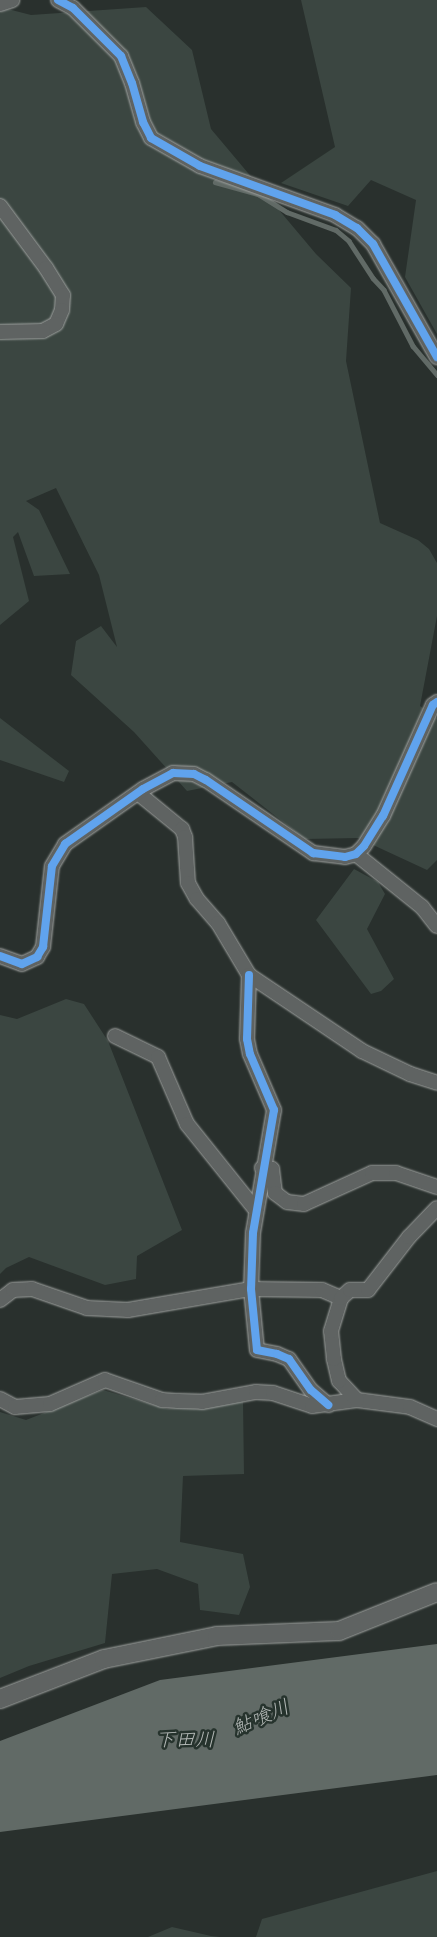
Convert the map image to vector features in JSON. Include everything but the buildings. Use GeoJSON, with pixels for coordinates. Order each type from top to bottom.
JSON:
{"type":"FeatureCollection","features":[{"type":"Feature","properties":{"kind":"street"},"geometry":{"type":"LineString","coordinates":[[0,4],[12,0]]}},
{"type":"Feature","properties":{"kind":"street"},"geometry":{"type":"LineString","coordinates":[[58,0],[73,8],[121,56],[132,83],[142,122],[151,138],[200,166],[326,212],[357,228],[373,244],[437,357]]}},
{"type":"Feature","properties":{"kind":"street"},"geometry":{"type":"LineString","coordinates":[[0,206],[46,268],[62,295],[62,310],[56,324],[42,331],[0,332]]}},
{"type":"Feature","properties":{"kind":"street"},"geometry":{"type":"LineString","coordinates":[[0,956],[22,964],[37,956],[43,947],[52,866],[65,844],[166,775],[184,772],[194,774],[206,780],[313,853],[345,857],[356,854],[364,846],[383,816],[433,705],[437,702]]}},
{"type":"Feature","properties":{"kind":"street"},"geometry":{"type":"LineString","coordinates":[[138,793],[182,829],[185,837],[188,883],[197,899],[218,923],[249,976],[362,1051],[410,1074],[437,1083]]}},
{"type":"Feature","properties":{"kind":"street"},"geometry":{"type":"LineString","coordinates":[[356,854],[422,908],[437,926]]}},
{"type":"Feature","properties":{"kind":"street"},"geometry":{"type":"LineString","coordinates":[[249,976],[247,1040],[250,1054],[274,1110],[255,1209],[251,1289],[257,1350],[277,1354],[289,1359],[311,1390],[328,1404]]}},
{"type":"Feature","properties":{"kind":"street"},"geometry":{"type":"LineString","coordinates":[[115,1036],[158,1057],[187,1124],[255,1209]]}},
{"type":"Feature","properties":{"kind":"street"},"geometry":{"type":"LineString","coordinates":[[262,1168],[272,1169],[275,1193],[287,1202],[304,1204],[372,1173],[396,1173],[437,1187]]}},
{"type":"Feature","properties":{"kind":"street"},"geometry":{"type":"LineString","coordinates":[[357,1400],[339,1381],[334,1360],[331,1331],[341,1298],[350,1290],[368,1290],[410,1237],[437,1208]]}},
{"type":"Feature","properties":{"kind":"street"},"geometry":{"type":"LineString","coordinates":[[0,1300],[13,1290],[32,1289],[88,1308],[128,1310],[251,1289],[322,1290],[341,1298]]}},
{"type":"Feature","properties":{"kind":"street"},"geometry":{"type":"LineString","coordinates":[[0,1399],[15,1407],[50,1404],[105,1380],[162,1400],[178,1402],[202,1402],[256,1392],[273,1393],[312,1406],[357,1400],[410,1407],[436,1417]]}},
{"type":"Feature","properties":{"kind":"street"},"geometry":{"type":"LineString","coordinates":[[0,1699],[104,1659],[217,1636],[339,1631],[437,1592]]}},
{"type":"Feature","properties":{"kind":"shaded area"},"geometry":{"type":"Polygon","coordinates":[[[301,0],[437,0],[437,334],[405,277],[416,200],[371,180],[348,206],[281,183],[335,147],[301,0]]]}},
{"type":"Feature","properties":{"kind":"shaded area"},"geometry":{"type":"Polygon","coordinates":[[[0,7],[31,15],[146,7],[192,50],[211,129],[316,254],[351,288],[346,361],[380,523],[418,540],[429,549],[437,563],[437,616],[420,706],[437,718],[437,860],[427,870],[358,838],[305,839],[232,782],[187,791],[134,732],[71,675],[76,641],[101,626],[117,647],[99,575],[56,488],[26,501],[39,510],[70,574],[34,576],[18,532],[13,537],[29,601],[0,625],[0,7]]]}},
{"type":"Feature","properties":{"kind":"shaded area"},"geometry":{"type":"Polygon","coordinates":[[[0,718],[69,771],[64,782],[0,760],[0,718]]]}},
{"type":"Feature","properties":{"kind":"shaded area"},"geometry":{"type":"Polygon","coordinates":[[[354,869],[378,882],[385,894],[367,929],[394,979],[381,991],[371,994],[316,920],[354,869]]]}},
{"type":"Feature","properties":{"kind":"shaded area"},"geometry":{"type":"Polygon","coordinates":[[[66,999],[84,1004],[108,1041],[182,1230],[137,1256],[136,1279],[105,1285],[29,1257],[6,1268],[0,1274],[0,1015],[17,1019],[66,999]]]}},
{"type":"Feature","properties":{"kind":"shaded area"},"geometry":{"type":"Polygon","coordinates":[[[103,1390],[167,1409],[243,1401],[244,1474],[183,1476],[180,1542],[243,1554],[250,1587],[239,1615],[200,1610],[198,1584],[157,1569],[112,1574],[105,1643],[29,1666],[0,1678],[0,1412],[26,1420],[103,1390]]]}},
{"type":"Feature","properties":{"kind":"shaded area"},"geometry":{"type":"Polygon","coordinates":[[[437,1871],[437,1937],[256,1937],[262,1919],[437,1871]]]}},
{"type":"Feature","properties":{"kind":"shaded area"},"geometry":{"type":"Polygon","coordinates":[[[172,1927],[211,1936],[220,1937],[148,1937],[172,1927]]]}},
{"type":"Feature","properties":{"kind":"water","name":"下田川"},"geometry":{"type":"Polygon","coordinates":[[[437,1644],[437,1775],[0,1832],[0,1741],[160,1680],[437,1644]]]}},
{"type":"Feature","properties":{"kind":"waterway"},"geometry":{"type":"LineString","coordinates":[[215,182],[258,194],[287,212],[336,230],[349,241],[373,278],[384,290],[413,346],[437,375]]}},
{"type":"Feature","properties":{"kind":"cycle path"},"geometry":{"type":"LineString","coordinates":[[58,0],[73,8],[121,56],[132,83],[143,122],[151,138],[200,166],[335,215],[357,228],[373,244],[437,357]]}},
{"type":"Feature","properties":{"kind":"cycle path"},"geometry":{"type":"LineString","coordinates":[[0,956],[22,964],[37,957],[43,947],[52,866],[65,844],[143,789],[173,773],[194,774],[206,780],[313,853],[345,857],[356,854],[364,846],[383,816],[433,705],[437,702]]}},
{"type":"Feature","properties":{"kind":"cycle path"},"geometry":{"type":"LineString","coordinates":[[249,975],[247,1039],[250,1054],[274,1110],[253,1233],[251,1289],[257,1350],[277,1354],[289,1359],[311,1390],[328,1405]]}},
{"type":"Feature","properties":{"kind":"water label","name":"鮎喰川"},"geometry":{"type":"Point","coordinates":[262,1720]}}]}
